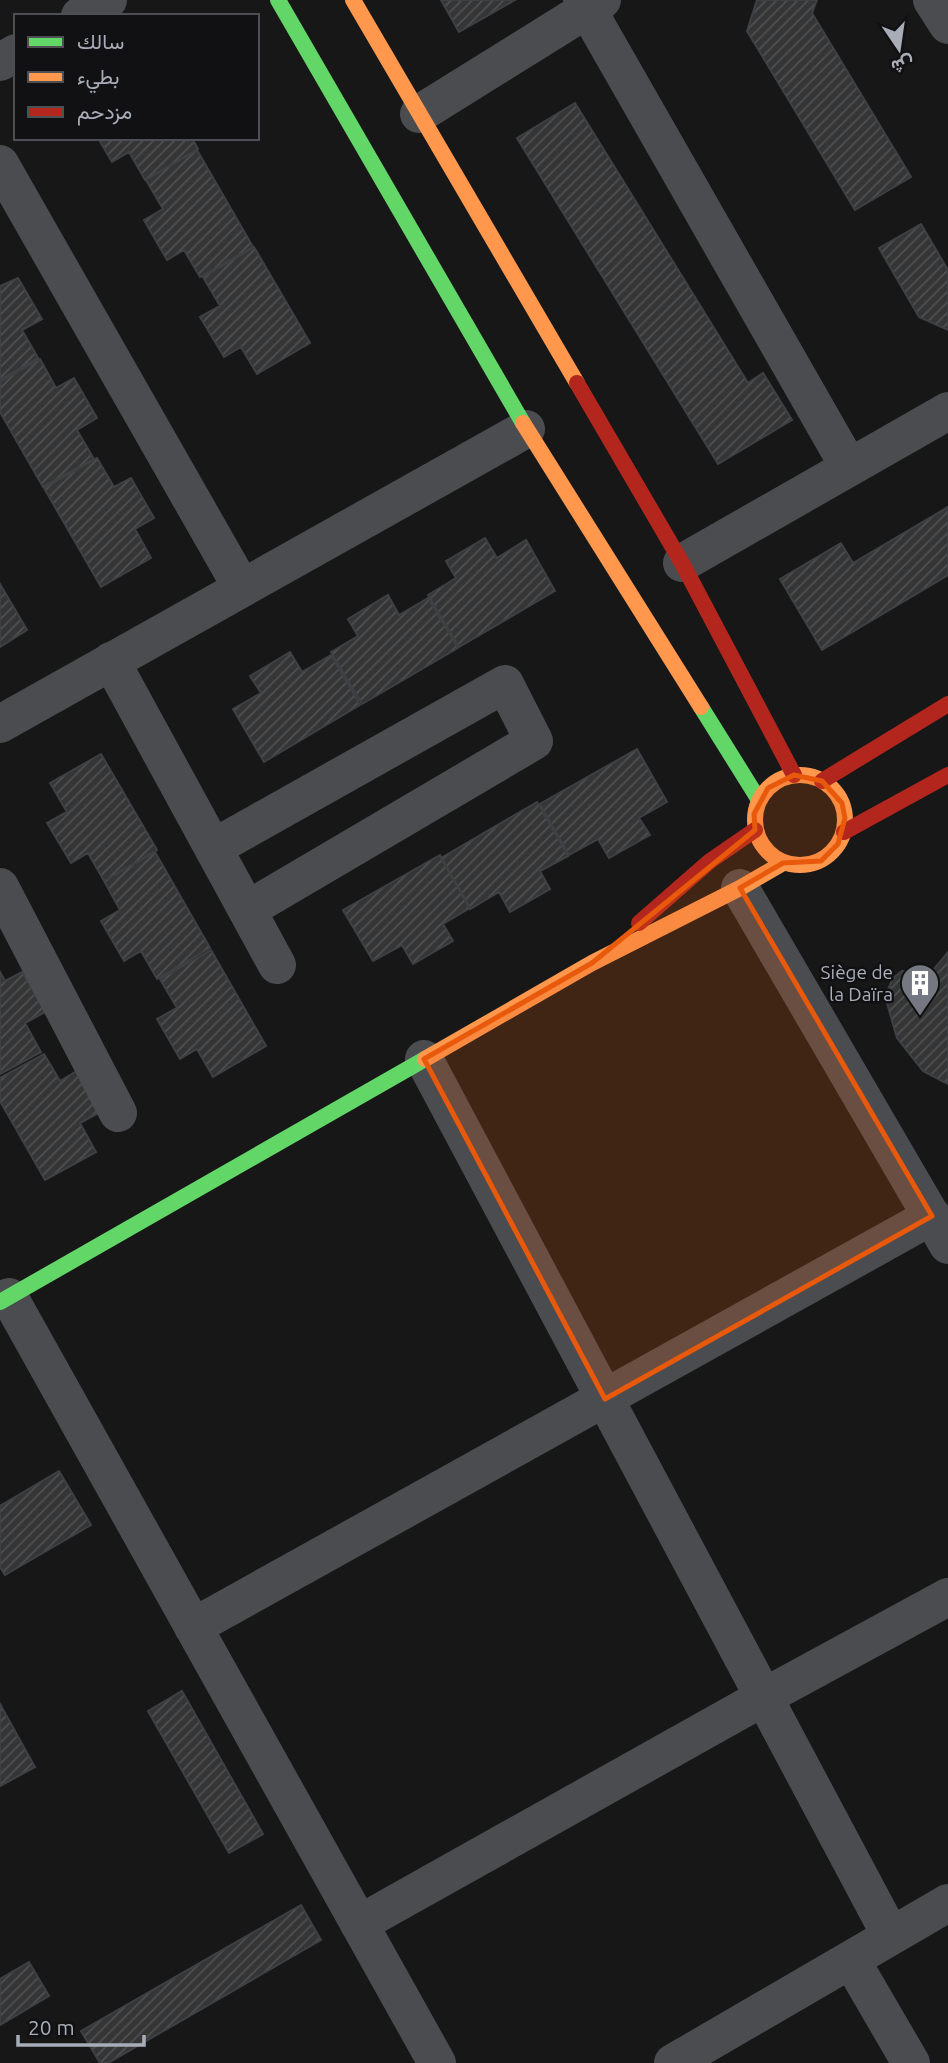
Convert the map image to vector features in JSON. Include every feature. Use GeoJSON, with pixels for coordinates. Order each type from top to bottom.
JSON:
{"type":"FeatureCollection","features":[{"type":"Feature","properties":{"kind":"street"},"geometry":{"type":"LineString","coordinates":[[84,14],[108,0]]}},
{"type":"Feature","properties":{"kind":"street"},"geometry":{"type":"LineString","coordinates":[[278,0],[526,429],[759,800]]}},
{"type":"Feature","properties":{"kind":"street"},"geometry":{"type":"LineString","coordinates":[[353,0],[682,563],[794,775]]}},
{"type":"Feature","properties":{"kind":"street"},"geometry":{"type":"LineString","coordinates":[[932,0],[948,25]]}},
{"type":"Feature","properties":{"kind":"street"},"geometry":{"type":"LineString","coordinates":[[419,114],[590,3],[849,467]]}},
{"type":"Feature","properties":{"kind":"street"},"geometry":{"type":"LineString","coordinates":[[0,164],[242,588]]}},
{"type":"Feature","properties":{"kind":"street"},"geometry":{"type":"LineString","coordinates":[[682,563],[948,411]]}},
{"type":"Feature","properties":{"kind":"street"},"geometry":{"type":"LineString","coordinates":[[0,724],[526,429]]}},
{"type":"Feature","properties":{"kind":"street"},"geometry":{"type":"LineString","coordinates":[[111,662],[277,965]]}},
{"type":"Feature","properties":{"kind":"street"},"geometry":{"type":"LineString","coordinates":[[214,848],[505,684],[534,741],[247,910]]}},
{"type":"Feature","properties":{"kind":"street"},"geometry":{"type":"LineString","coordinates":[[822,781],[948,704]]}},
{"type":"Feature","properties":{"kind":"street"},"geometry":{"type":"LineString","coordinates":[[794,775],[809,776],[822,781],[834,791],[842,803],[845,818],[844,832],[831,853],[821,861],[808,865],[783,863],[765,849],[755,830],[754,814],[759,800],[774,784],[794,775]]}},
{"type":"Feature","properties":{"kind":"street"},"geometry":{"type":"LineString","coordinates":[[844,832],[948,775]]}},
{"type":"Feature","properties":{"kind":"street"},"geometry":{"type":"LineString","coordinates":[[592,963],[710,861],[755,830]]}},
{"type":"Feature","properties":{"kind":"street"},"geometry":{"type":"LineString","coordinates":[[437,2063],[193,1627],[4,1299],[592,963],[740,888],[783,863]]}},
{"type":"Feature","properties":{"kind":"street"},"geometry":{"type":"LineString","coordinates":[[0,887],[118,1113]]}},
{"type":"Feature","properties":{"kind":"street"},"geometry":{"type":"LineString","coordinates":[[193,1627],[605,1399],[940,1231],[740,888]]}},
{"type":"Feature","properties":{"kind":"street"},"geometry":{"type":"LineString","coordinates":[[424,1059],[891,1936]]}},
{"type":"Feature","properties":{"kind":"street"},"geometry":{"type":"LineString","coordinates":[[359,1924],[948,1597]]}},
{"type":"Feature","properties":{"kind":"street"},"geometry":{"type":"LineString","coordinates":[[673,2063],[948,1903]]}},
{"type":"Feature","properties":{"kind":"street"},"geometry":{"type":"LineString","coordinates":[[851,1960],[911,2063]]}},
{"type":"Feature","properties":{"kind":"highlighted area"},"geometry":{"type":"Polygon","coordinates":[[[794,775],[822,781],[842,803],[845,818],[838,844],[821,861],[783,863],[740,888],[932,1216],[605,1399],[424,1059],[592,963],[755,830],[754,814],[768,788],[794,775]]]}},
{"type":"Feature","properties":{"kind":"building"},"geometry":{"type":"Polygon","coordinates":[[[441,0],[515,0],[459,32],[441,0]]]}},
{"type":"Feature","properties":{"kind":"building"},"geometry":{"type":"Polygon","coordinates":[[[757,0],[817,0],[812,13],[911,177],[855,210],[747,31],[757,0]]]}},
{"type":"Feature","properties":{"kind":"building"},"geometry":{"type":"Polygon","coordinates":[[[575,103],[748,383],[763,373],[792,420],[718,464],[517,138],[575,103]]]}},
{"type":"Feature","properties":{"kind":"building"},"geometry":{"type":"Polygon","coordinates":[[[99,140],[193,140],[198,149],[145,180],[129,152],[112,162],[99,140]]]}},
{"type":"Feature","properties":{"kind":"building"},"geometry":{"type":"Polygon","coordinates":[[[197,150],[253,247],[200,277],[184,250],[167,260],[144,220],[163,209],[146,180],[197,150]]]}},
{"type":"Feature","properties":{"kind":"building"},"geometry":{"type":"Polygon","coordinates":[[[921,224],[948,270],[948,330],[919,317],[879,248],[921,224]]]}},
{"type":"Feature","properties":{"kind":"building"},"geometry":{"type":"Polygon","coordinates":[[[254,247],[310,343],[257,374],[241,347],[224,357],[200,317],[220,306],[203,277],[254,247]]]}},
{"type":"Feature","properties":{"kind":"building"},"geometry":{"type":"Polygon","coordinates":[[[18,278],[42,319],[22,330],[38,358],[0,380],[0,286],[18,278]]]}},
{"type":"Feature","properties":{"kind":"building"},"geometry":{"type":"Polygon","coordinates":[[[40,359],[56,388],[74,378],[97,418],[77,430],[94,459],[43,487],[0,412],[0,382],[40,359]]]}},
{"type":"Feature","properties":{"kind":"building"},"geometry":{"type":"Polygon","coordinates":[[[97,458],[114,487],[131,478],[154,518],[135,529],[151,558],[101,587],[44,488],[97,458]]]}},
{"type":"Feature","properties":{"kind":"building"},"geometry":{"type":"Polygon","coordinates":[[[948,507],[948,575],[822,650],[780,579],[841,543],[853,563],[948,507]]]}},
{"type":"Feature","properties":{"kind":"building"},"geometry":{"type":"Polygon","coordinates":[[[485,538],[497,558],[526,540],[555,591],[459,647],[428,595],[456,578],[446,561],[485,538]]]}},
{"type":"Feature","properties":{"kind":"building"},"geometry":{"type":"Polygon","coordinates":[[[0,584],[27,630],[0,647],[0,584]]]}},
{"type":"Feature","properties":{"kind":"building"},"geometry":{"type":"Polygon","coordinates":[[[388,595],[399,615],[428,598],[458,648],[362,704],[331,652],[358,636],[348,619],[388,595]]]}},
{"type":"Feature","properties":{"kind":"building"},"geometry":{"type":"Polygon","coordinates":[[[290,652],[302,672],[331,655],[360,705],[264,762],[233,709],[261,693],[250,676],[290,652]]]}},
{"type":"Feature","properties":{"kind":"building"},"geometry":{"type":"Polygon","coordinates":[[[637,749],[667,802],[639,818],[650,835],[609,858],[598,839],[569,855],[540,804],[637,749]]]}},
{"type":"Feature","properties":{"kind":"building"},"geometry":{"type":"Polygon","coordinates":[[[101,754],[157,850],[104,881],[88,853],[71,863],[47,823],[67,812],[50,783],[101,754]]]}},
{"type":"Feature","properties":{"kind":"building"},"geometry":{"type":"Polygon","coordinates":[[[537,802],[568,856],[540,871],[550,889],[510,912],[499,892],[470,909],[441,858],[537,802]]]}},
{"type":"Feature","properties":{"kind":"building"},"geometry":{"type":"Polygon","coordinates":[[[155,852],[210,948],[157,979],[141,951],[124,961],[101,921],[120,910],[104,881],[155,852]]]}},
{"type":"Feature","properties":{"kind":"building"},"geometry":{"type":"Polygon","coordinates":[[[440,855],[470,908],[443,924],[453,941],[413,964],[402,945],[373,961],[343,910],[440,855]]]}},
{"type":"Feature","properties":{"kind":"building"},"geometry":{"type":"Polygon","coordinates":[[[211,950],[266,1046],[213,1077],[197,1049],[180,1059],[157,1019],[177,1008],[160,979],[211,950]]]}},
{"type":"Feature","properties":{"kind":"building","name":"Siège de la Daïra"},"geometry":{"type":"Polygon","coordinates":[[[948,952],[948,1084],[923,1071],[897,1038],[885,996],[893,978],[902,971],[930,974],[948,952]]]}},
{"type":"Feature","properties":{"kind":"building"},"geometry":{"type":"Polygon","coordinates":[[[0,972],[5,981],[22,972],[45,1012],[25,1023],[41,1052],[0,1074],[0,972]]]}},
{"type":"Feature","properties":{"kind":"building"},"geometry":{"type":"Polygon","coordinates":[[[44,1054],[60,1081],[77,1071],[100,1112],[80,1123],[96,1152],[45,1180],[0,1101],[0,1078],[44,1054]]]}},
{"type":"Feature","properties":{"kind":"building"},"geometry":{"type":"Polygon","coordinates":[[[59,1471],[91,1525],[5,1575],[0,1567],[0,1506],[59,1471]]]}},
{"type":"Feature","properties":{"kind":"building"},"geometry":{"type":"Polygon","coordinates":[[[182,1691],[263,1834],[229,1853],[148,1711],[182,1691]]]}},
{"type":"Feature","properties":{"kind":"building"},"geometry":{"type":"Polygon","coordinates":[[[0,1704],[35,1767],[0,1786],[0,1704]]]}},
{"type":"Feature","properties":{"kind":"building"},"geometry":{"type":"Polygon","coordinates":[[[301,1905],[321,1940],[108,2063],[100,2063],[81,2031],[301,1905]]]}},
{"type":"Feature","properties":{"kind":"building"},"geometry":{"type":"Polygon","coordinates":[[[29,1962],[49,1996],[0,2025],[0,1979],[29,1962]]]}},
{"type":"Feature","properties":{"kind":"traffic: fast"},"geometry":{"type":"LineString","coordinates":[[278,0],[523,423]]}},
{"type":"Feature","properties":{"kind":"traffic: fast"},"geometry":{"type":"LineString","coordinates":[[701,707],[759,800]]}},
{"type":"Feature","properties":{"kind":"traffic: fast"},"geometry":{"type":"LineString","coordinates":[[0,1302],[425,1059]]}},
{"type":"Feature","properties":{"kind":"traffic: slow"},"geometry":{"type":"LineString","coordinates":[[353,0],[577,383]]}},
{"type":"Feature","properties":{"kind":"traffic: slow"},"geometry":{"type":"LineString","coordinates":[[523,423],[701,707]]}},
{"type":"Feature","properties":{"kind":"traffic: slow"},"geometry":{"type":"LineString","coordinates":[[800,775],[817,778],[832,788],[842,803],[845,820],[842,837],[832,852],[817,862],[800,865],[783,862],[768,852],[758,837],[755,820],[758,803],[768,788],[783,778],[800,775]]}},
{"type":"Feature","properties":{"kind":"traffic: slow"},"geometry":{"type":"LineString","coordinates":[[425,1059],[592,963],[740,888],[783,863]]}},
{"type":"Feature","properties":{"kind":"traffic: jam"},"geometry":{"type":"LineString","coordinates":[[577,383],[682,563],[794,775]]}},
{"type":"Feature","properties":{"kind":"traffic: jam"},"geometry":{"type":"LineString","coordinates":[[822,781],[948,704]]}},
{"type":"Feature","properties":{"kind":"traffic: jam"},"geometry":{"type":"LineString","coordinates":[[844,832],[948,775]]}},
{"type":"Feature","properties":{"kind":"traffic: jam"},"geometry":{"type":"LineString","coordinates":[[639,923],[710,861],[755,830]]}},
{"type":"Feature","properties":{"kind":"place","name":"Siège de la Daïra"},"geometry":{"type":"Point","coordinates":[920,1017]}}]}
